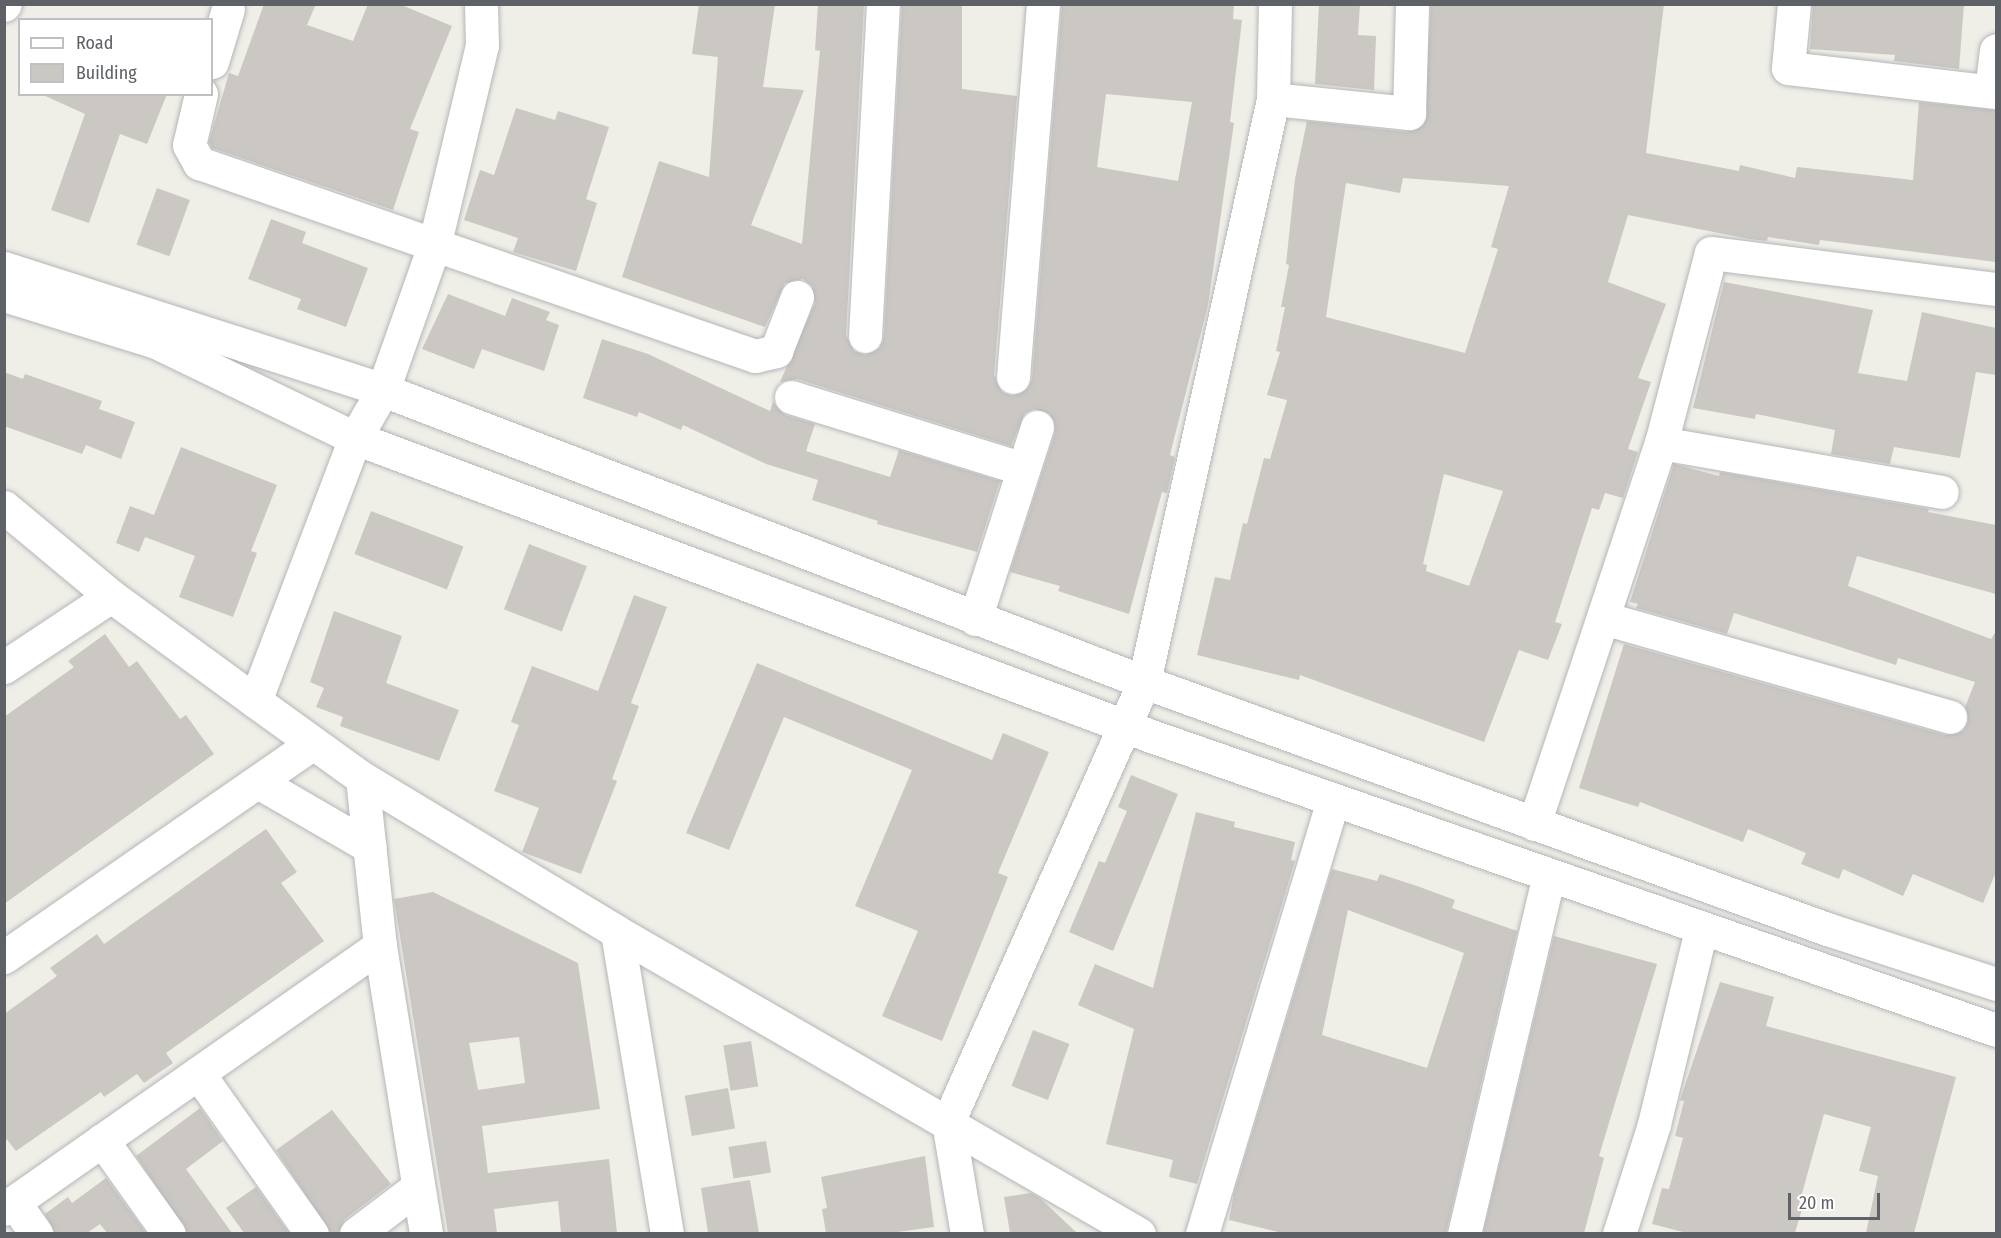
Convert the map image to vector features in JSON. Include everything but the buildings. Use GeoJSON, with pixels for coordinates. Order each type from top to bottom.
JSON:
{"type":"FeatureCollection","features":[{"type":"Feature","properties":{"kind":"street"},"geometry":{"type":"LineString","coordinates":[[255,701],[355,438],[383,390],[435,243],[482,45],[481,4]]}},
{"type":"Feature","properties":{"kind":"street"},"geometry":{"type":"LineString","coordinates":[[865,336],[883,4]]}},
{"type":"Feature","properties":{"kind":"street"},"geometry":{"type":"LineString","coordinates":[[1013,377],[1043,4]]}},
{"type":"Feature","properties":{"kind":"street"},"geometry":{"type":"LineString","coordinates":[[967,1233],[948,1122],[1144,681],[1273,99],[1275,4]]}},
{"type":"Feature","properties":{"kind":"street"},"geometry":{"type":"LineString","coordinates":[[1273,99],[1409,113],[1412,4]]}},
{"type":"Feature","properties":{"kind":"street"},"geometry":{"type":"LineString","coordinates":[[1794,4],[1788,68],[1994,92],[1996,50]]}},
{"type":"Feature","properties":{"kind":"street"},"geometry":{"type":"LineString","coordinates":[[213,59],[228,9]]}},
{"type":"Feature","properties":{"kind":"street"},"geometry":{"type":"LineString","coordinates":[[201,96],[189,145],[199,163],[435,243],[755,356],[776,351],[797,297]]}},
{"type":"Feature","properties":{"kind":"street"},"geometry":{"type":"LineString","coordinates":[[1534,825],[1661,443],[1711,253],[1996,289]]}},
{"type":"Feature","properties":{"kind":"street"},"geometry":{"type":"LineString","coordinates":[[4,268],[383,390],[975,619],[1534,825],[1827,929],[1996,984]]}},
{"type":"Feature","properties":{"kind":"street"},"geometry":{"type":"LineString","coordinates":[[4,295],[156,342],[355,438],[1125,726],[1701,929],[1996,1030]]}},
{"type":"Feature","properties":{"kind":"street"},"geometry":{"type":"LineString","coordinates":[[791,397],[1023,469]]}},
{"type":"Feature","properties":{"kind":"street"},"geometry":{"type":"LineString","coordinates":[[975,619],[1037,427]]}},
{"type":"Feature","properties":{"kind":"street"},"geometry":{"type":"LineString","coordinates":[[1661,443],[1942,492]]}},
{"type":"Feature","properties":{"kind":"street"},"geometry":{"type":"LineString","coordinates":[[4,507],[111,596],[312,744],[362,778],[617,932],[1139,1233]]}},
{"type":"Feature","properties":{"kind":"street"},"geometry":{"type":"LineString","coordinates":[[4,668],[111,596]]}},
{"type":"Feature","properties":{"kind":"street"},"geometry":{"type":"LineString","coordinates":[[1603,618],[1950,717]]}},
{"type":"Feature","properties":{"kind":"street"},"geometry":{"type":"LineString","coordinates":[[4,957],[312,744]]}},
{"type":"Feature","properties":{"kind":"street"},"geometry":{"type":"LineString","coordinates":[[362,778],[380,946],[426,1233]]}},
{"type":"Feature","properties":{"kind":"street"},"geometry":{"type":"LineString","coordinates":[[258,782],[370,847]]}},
{"type":"Feature","properties":{"kind":"street"},"geometry":{"type":"LineString","coordinates":[[1202,1233],[1333,800]]}},
{"type":"Feature","properties":{"kind":"street"},"geometry":{"type":"LineString","coordinates":[[1464,1233],[1549,875]]}},
{"type":"Feature","properties":{"kind":"street"},"geometry":{"type":"LineString","coordinates":[[1619,1233],[1654,1125],[1701,929]]}},
{"type":"Feature","properties":{"kind":"street"},"geometry":{"type":"LineString","coordinates":[[617,932],[667,1233]]}},
{"type":"Feature","properties":{"kind":"street"},"geometry":{"type":"LineString","coordinates":[[36,1233],[9,1205],[380,946]]}},
{"type":"Feature","properties":{"kind":"street"},"geometry":{"type":"LineString","coordinates":[[198,1073],[312,1233]]}},
{"type":"Feature","properties":{"kind":"street"},"geometry":{"type":"LineString","coordinates":[[102,1140],[169,1233]]}},
{"type":"Feature","properties":{"kind":"street"},"geometry":{"type":"LineString","coordinates":[[356,1233],[418,1187]]}}]}
